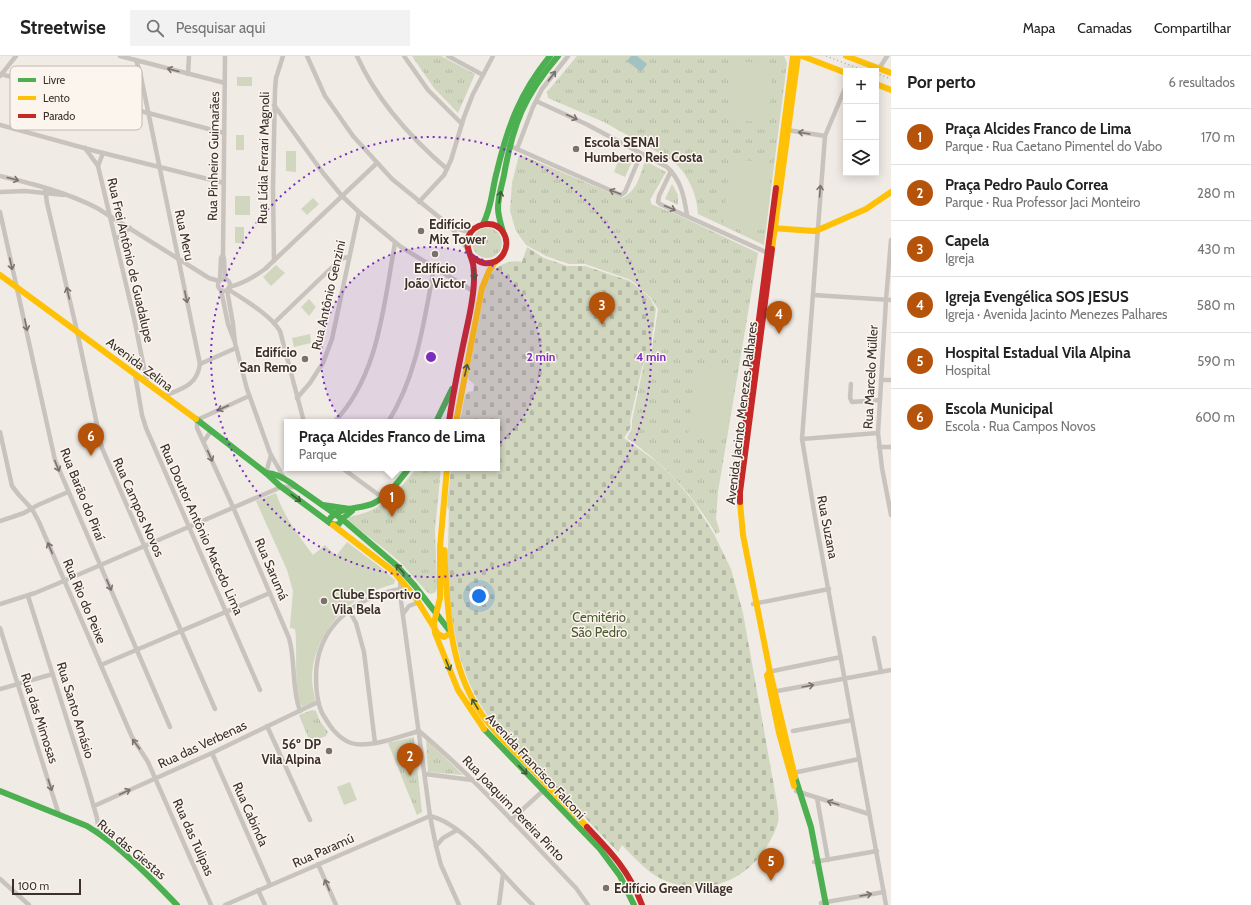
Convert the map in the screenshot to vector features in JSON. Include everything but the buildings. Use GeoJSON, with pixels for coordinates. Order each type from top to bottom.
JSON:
{"type":"FeatureCollection","features":[{"type":"Feature","properties":{"kind":"main road"},"geometry":{"type":"LineString","coordinates":[[456,419],[482,288],[489,271],[495,262],[502,256],[507,243],[498,210],[510,122],[520,99],[548,56]]}},
{"type":"Feature","properties":{"kind":"main road"},"geometry":{"type":"LineString","coordinates":[[483,224],[490,209],[494,182],[514,129],[529,96],[546,70],[558,56]]}},
{"type":"Feature","properties":{"kind":"main road","name":"Avenida Jacinto Menezes Palhares"},"geometry":{"type":"LineString","coordinates":[[786,130],[793,56]]}},
{"type":"Feature","properties":{"kind":"main road","name":"Avenida Jacinto Menezes Palhares"},"geometry":{"type":"LineString","coordinates":[[798,56],[786,130],[736,508],[739,535],[773,692],[779,733],[798,792],[816,862],[823,904]]}},
{"type":"Feature","properties":{"kind":"main road"},"geometry":{"type":"LineString","coordinates":[[802,56],[843,72]]}},
{"type":"Feature","properties":{"kind":"main road"},"geometry":{"type":"LineString","coordinates":[[846,56],[876,68]]}},
{"type":"Feature","properties":{"kind":"main road"},"geometry":{"type":"LineString","coordinates":[[879,69],[891,74]]}},
{"type":"Feature","properties":{"kind":"main road"},"geometry":{"type":"LineString","coordinates":[[879,85],[891,90]]}},
{"type":"Feature","properties":{"kind":"main road"},"geometry":{"type":"LineString","coordinates":[[773,228],[818,230],[866,209],[891,192]]}},
{"type":"Feature","properties":{"kind":"main road"},"geometry":{"type":"LineString","coordinates":[[449,419],[455,382],[474,291],[474,281],[467,241],[474,228],[483,224],[495,226],[504,233]]}},
{"type":"Feature","properties":{"kind":"main road"},"geometry":{"type":"LineString","coordinates":[[470,253],[482,263],[486,264],[495,262]]}},
{"type":"Feature","properties":{"kind":"main road","name":"Avenida Zelina"},"geometry":{"type":"LineString","coordinates":[[0,275],[197,420],[266,473]]}},
{"type":"Feature","properties":{"kind":"main road"},"geometry":{"type":"LineString","coordinates":[[455,382],[460,387],[459,404]]}},
{"type":"Feature","properties":{"kind":"main road"},"geometry":{"type":"LineString","coordinates":[[437,419],[455,382]]}},
{"type":"Feature","properties":{"kind":"main road"},"geometry":{"type":"LineString","coordinates":[[332,524],[330,517],[335,514],[367,506],[382,498],[406,471]]}},
{"type":"Feature","properties":{"kind":"main road","name":"Avenida Francisco Falconi"},"geometry":{"type":"LineString","coordinates":[[447,471],[440,561],[440,593],[434,628],[458,690],[475,717],[498,744],[614,855],[636,889],[642,905]]}},
{"type":"Feature","properties":{"kind":"main road"},"geometry":{"type":"LineString","coordinates":[[266,473],[270,473],[285,480],[335,514],[397,566],[427,600],[451,632],[444,637],[438,634],[419,602],[400,579],[376,558],[281,487],[266,473]]}},
{"type":"Feature","properties":{"kind":"main road"},"geometry":{"type":"LineString","coordinates":[[322,505],[353,509]]}},
{"type":"Feature","properties":{"kind":"main road"},"geometry":{"type":"LineString","coordinates":[[332,524],[338,525],[353,509]]}},
{"type":"Feature","properties":{"kind":"main road","name":"Avenida Francisco Falconi"},"geometry":{"type":"LineString","coordinates":[[442,539],[451,632],[466,684],[478,708],[502,739],[617,869],[634,905]]}},
{"type":"Feature","properties":{"kind":"main road"},"geometry":{"type":"LineString","coordinates":[[427,600],[434,598],[440,593]]}},
{"type":"Feature","properties":{"kind":"main road","name":"Rua das Giestas"},"geometry":{"type":"LineString","coordinates":[[0,791],[87,826],[99,833],[157,883],[177,905]]}},
{"type":"Feature","properties":{"kind":"street"},"geometry":{"type":"LineString","coordinates":[[10,78],[0,75],[16,56]]}},
{"type":"Feature","properties":{"kind":"street"},"geometry":{"type":"LineString","coordinates":[[120,56],[225,83]]}},
{"type":"Feature","properties":{"kind":"street"},"geometry":{"type":"LineString","coordinates":[[188,56],[188,74]]}},
{"type":"Feature","properties":{"kind":"street","name":"Rua Pinheiro Guimarães"},"geometry":{"type":"LineString","coordinates":[[225,56],[224,183],[221,258],[236,346]]}},
{"type":"Feature","properties":{"kind":"street","name":"Rua Lídia Ferrari Magnoli"},"geometry":{"type":"LineString","coordinates":[[274,261],[274,105],[276,78],[283,56]]}},
{"type":"Feature","properties":{"kind":"street"},"geometry":{"type":"LineString","coordinates":[[307,56],[325,96],[334,110],[377,163],[392,179],[450,226],[470,253]]}},
{"type":"Feature","properties":{"kind":"street"},"geometry":{"type":"LineString","coordinates":[[357,56],[373,87],[402,125],[424,149],[447,169]]}},
{"type":"Feature","properties":{"kind":"street"},"geometry":{"type":"LineString","coordinates":[[404,56],[428,90],[462,124]]}},
{"type":"Feature","properties":{"kind":"street"},"geometry":{"type":"LineString","coordinates":[[448,56],[483,75]]}},
{"type":"Feature","properties":{"kind":"street"},"geometry":{"type":"LineString","coordinates":[[419,202],[439,182],[447,169],[454,153],[462,124],[473,94],[493,56]]}},
{"type":"Feature","properties":{"kind":"street"},"geometry":{"type":"LineString","coordinates":[[517,149],[536,101],[545,85],[568,56]]}},
{"type":"Feature","properties":{"kind":"street"},"geometry":{"type":"LineString","coordinates":[[879,69],[887,56]]}},
{"type":"Feature","properties":{"kind":"street","name":"Rua Meru"},"geometry":{"type":"LineString","coordinates":[[136,60],[138,66]]}},
{"type":"Feature","properties":{"kind":"street","name":"Rua Meru"},"geometry":{"type":"LineString","coordinates":[[142,82],[200,364]]}},
{"type":"Feature","properties":{"kind":"street"},"geometry":{"type":"LineString","coordinates":[[786,130],[824,136],[843,93]]}},
{"type":"Feature","properties":{"kind":"street"},"geometry":{"type":"LineString","coordinates":[[536,101],[586,124],[666,167],[671,171],[681,188],[684,195],[687,215]]}},
{"type":"Feature","properties":{"kind":"street"},"geometry":{"type":"LineString","coordinates":[[274,105],[323,173],[342,196],[359,212],[395,243],[474,291]]}},
{"type":"Feature","properties":{"kind":"street"},"geometry":{"type":"LineString","coordinates":[[142,111],[224,133]]}},
{"type":"Feature","properties":{"kind":"street"},"geometry":{"type":"LineString","coordinates":[[0,125],[10,128]]}},
{"type":"Feature","properties":{"kind":"street"},"geometry":{"type":"LineString","coordinates":[[18,130],[224,183]]}},
{"type":"Feature","properties":{"kind":"street","name":"Rua Suzana"},"geometry":{"type":"LineString","coordinates":[[824,136],[802,439],[810,494],[886,905]]}},
{"type":"Feature","properties":{"kind":"street"},"geometry":{"type":"LineString","coordinates":[[508,143],[522,137]]}},
{"type":"Feature","properties":{"kind":"street"},"geometry":{"type":"LineString","coordinates":[[508,143],[517,149],[621,195],[625,192],[641,154]]}},
{"type":"Feature","properties":{"kind":"street","name":"Rua Frei Antônio de Guadalupe"},"geometry":{"type":"LineString","coordinates":[[85,148],[98,166],[111,216],[147,383]]}},
{"type":"Feature","properties":{"kind":"street","name":"Rua Frei Antônio de Guadalupe"},"geometry":{"type":"LineString","coordinates":[[98,166],[103,153]]}},
{"type":"Feature","properties":{"kind":"street"},"geometry":{"type":"LineString","coordinates":[[209,278],[220,289],[225,284],[241,283],[254,277],[274,261],[377,163]]}},
{"type":"Feature","properties":{"kind":"street"},"geometry":{"type":"LineString","coordinates":[[671,171],[659,196],[658,202],[770,254]]}},
{"type":"Feature","properties":{"kind":"street"},"geometry":{"type":"LineString","coordinates":[[0,176],[25,182],[45,190]]}},
{"type":"Feature","properties":{"kind":"street"},"geometry":{"type":"LineString","coordinates":[[25,182],[25,191]]}},
{"type":"Feature","properties":{"kind":"street"},"geometry":{"type":"LineString","coordinates":[[0,192],[45,190],[58,191],[92,205],[209,278],[225,284],[274,323],[282,335],[303,419]]}},
{"type":"Feature","properties":{"kind":"street","name":"Rua Campos Novos"},"geometry":{"type":"LineString","coordinates":[[45,190],[46,204],[77,331],[102,448],[215,709]]}},
{"type":"Feature","properties":{"kind":"street","name":"Rua Barão do Piraí"},"geometry":{"type":"LineString","coordinates":[[0,212],[55,460],[170,727]]}},
{"type":"Feature","properties":{"kind":"street","name":"Rua Antônio Genzini"},"geometry":{"type":"LineString","coordinates":[[297,398],[317,372],[329,347],[335,328],[359,212]]}},
{"type":"Feature","properties":{"kind":"street"},"geometry":{"type":"LineString","coordinates":[[450,226],[465,230],[474,228]]}},
{"type":"Feature","properties":{"kind":"street"},"geometry":{"type":"LineString","coordinates":[[116,239],[130,228]]}},
{"type":"Feature","properties":{"kind":"street","name":"Rua Marcelo Müller"},"geometry":{"type":"LineString","coordinates":[[891,240],[878,433],[879,448],[891,515]]}},
{"type":"Feature","properties":{"kind":"street"},"geometry":{"type":"LineString","coordinates":[[337,419],[354,395],[370,362],[377,336],[395,243]]}},
{"type":"Feature","properties":{"kind":"street"},"geometry":{"type":"LineString","coordinates":[[274,323],[343,258],[349,257]]}},
{"type":"Feature","properties":{"kind":"street"},"geometry":{"type":"LineString","coordinates":[[390,419],[407,384],[417,351],[434,268]]}},
{"type":"Feature","properties":{"kind":"street","name":"Rua Pinheiro Guimarães"},"geometry":{"type":"LineString","coordinates":[[225,284],[218,285],[249,396],[271,455],[285,480]]}},
{"type":"Feature","properties":{"kind":"street"},"geometry":{"type":"LineString","coordinates":[[813,295],[888,300]]}},
{"type":"Feature","properties":{"kind":"street"},"geometry":{"type":"LineString","coordinates":[[164,396],[190,385],[198,373],[200,364],[236,346]]}},
{"type":"Feature","properties":{"kind":"street","name":"Rua Doutor Antônio Macedo Lima"},"geometry":{"type":"LineString","coordinates":[[135,374],[142,415],[146,428],[260,690]]}},
{"type":"Feature","properties":{"kind":"street"},"geometry":{"type":"LineString","coordinates":[[881,380],[891,380]]}},
{"type":"Feature","properties":{"kind":"street"},"geometry":{"type":"LineString","coordinates":[[851,384],[850,398],[852,402],[880,400]]}},
{"type":"Feature","properties":{"kind":"street"},"geometry":{"type":"LineString","coordinates":[[197,420],[249,396]]}},
{"type":"Feature","properties":{"kind":"street","name":"Rua Sarumá"},"geometry":{"type":"LineString","coordinates":[[197,420],[197,428],[233,507],[291,645],[295,692],[300,711]]}},
{"type":"Feature","properties":{"kind":"street"},"geometry":{"type":"LineString","coordinates":[[204,441],[211,431]]}},
{"type":"Feature","properties":{"kind":"street","name":"Rua Rio do Peixe"},"geometry":{"type":"LineString","coordinates":[[0,432],[12,486],[18,496],[32,509],[132,738],[144,755],[156,778]]}},
{"type":"Feature","properties":{"kind":"street"},"geometry":{"type":"LineString","coordinates":[[802,439],[878,433]]}},
{"type":"Feature","properties":{"kind":"street"},"geometry":{"type":"LineString","coordinates":[[879,448],[891,447]]}},
{"type":"Feature","properties":{"kind":"street"},"geometry":{"type":"LineString","coordinates":[[266,473],[271,455]]}},
{"type":"Feature","properties":{"kind":"street"},"geometry":{"type":"LineString","coordinates":[[348,471],[382,498]]}},
{"type":"Feature","properties":{"kind":"street"},"geometry":{"type":"LineString","coordinates":[[0,604],[28,596],[281,487],[297,488]]}},
{"type":"Feature","properties":{"kind":"street"},"geometry":{"type":"LineString","coordinates":[[0,521],[24,513],[68,492]]}},
{"type":"Feature","properties":{"kind":"street"},"geometry":{"type":"LineString","coordinates":[[400,579],[401,601],[430,816],[441,864],[459,905]]}},
{"type":"Feature","properties":{"kind":"street"},"geometry":{"type":"LineString","coordinates":[[400,589],[373,596],[362,601],[336,622],[320,649],[316,669],[318,702],[327,722],[338,734],[351,743],[375,743],[419,731]]}},
{"type":"Feature","properties":{"kind":"street"},"geometry":{"type":"LineString","coordinates":[[754,603],[828,589]]}},
{"type":"Feature","properties":{"kind":"street"},"geometry":{"type":"LineString","coordinates":[[101,665],[270,593]]}},
{"type":"Feature","properties":{"kind":"street","name":"Rua Santo Amásio"},"geometry":{"type":"LineString","coordinates":[[28,596],[94,806],[99,833]]}},
{"type":"Feature","properties":{"kind":"street"},"geometry":{"type":"LineString","coordinates":[[401,601],[409,606]]}},
{"type":"Feature","properties":{"kind":"street"},"geometry":{"type":"LineString","coordinates":[[403,614],[409,606],[419,602]]}},
{"type":"Feature","properties":{"kind":"street"},"geometry":{"type":"LineString","coordinates":[[349,610],[356,623],[364,652],[375,743]]}},
{"type":"Feature","properties":{"kind":"street","name":"Rua das Mimosas"},"geometry":{"type":"LineString","coordinates":[[0,628],[59,815]]}},
{"type":"Feature","properties":{"kind":"street"},"geometry":{"type":"LineString","coordinates":[[874,638],[882,672]]}},
{"type":"Feature","properties":{"kind":"street"},"geometry":{"type":"LineString","coordinates":[[768,672],[840,657]]}},
{"type":"Feature","properties":{"kind":"street"},"geometry":{"type":"LineString","coordinates":[[773,692],[891,670]]}},
{"type":"Feature","properties":{"kind":"street"},"geometry":{"type":"LineString","coordinates":[[0,689],[53,674]]}},
{"type":"Feature","properties":{"kind":"street","name":"Rua das Verbenas"},"geometry":{"type":"LineString","coordinates":[[94,806],[212,753],[318,702]]}},
{"type":"Feature","properties":{"kind":"street"},"geometry":{"type":"LineString","coordinates":[[793,731],[852,720]]}},
{"type":"Feature","properties":{"kind":"street"},"geometry":{"type":"LineString","coordinates":[[267,726],[310,820]]}},
{"type":"Feature","properties":{"kind":"street","name":"Rua Joaquim Pereira Pinto"},"geometry":{"type":"LineString","coordinates":[[419,731],[448,755],[576,888],[588,905]]}},
{"type":"Feature","properties":{"kind":"street","name":"Rua Cabinda"},"geometry":{"type":"LineString","coordinates":[[212,753],[270,885]]}},
{"type":"Feature","properties":{"kind":"street"},"geometry":{"type":"LineString","coordinates":[[792,773],[859,759]]}},
{"type":"Feature","properties":{"kind":"street"},"geometry":{"type":"LineString","coordinates":[[425,774],[472,780]]}},
{"type":"Feature","properties":{"kind":"street","name":"Rua das Tulipas"},"geometry":{"type":"LineString","coordinates":[[156,778],[211,905]]}},
{"type":"Feature","properties":{"kind":"street"},"geometry":{"type":"LineString","coordinates":[[511,820],[545,788]]}},
{"type":"Feature","properties":{"kind":"street"},"geometry":{"type":"LineString","coordinates":[[798,792],[869,814]]}},
{"type":"Feature","properties":{"kind":"street"},"geometry":{"type":"LineString","coordinates":[[817,798],[828,860]]}},
{"type":"Feature","properties":{"kind":"street"},"geometry":{"type":"LineString","coordinates":[[430,816],[445,821],[457,830],[533,905]]}},
{"type":"Feature","properties":{"kind":"street","name":"Rua Paramú"},"geometry":{"type":"LineString","coordinates":[[225,905],[430,816]]}},
{"type":"Feature","properties":{"kind":"street"},"geometry":{"type":"LineString","coordinates":[[436,846],[443,838],[457,830]]}},
{"type":"Feature","properties":{"kind":"street"},"geometry":{"type":"LineString","coordinates":[[816,862],[876,852]]}},
{"type":"Feature","properties":{"kind":"street"},"geometry":{"type":"LineString","coordinates":[[318,864],[336,905]]}},
{"type":"Feature","properties":{"kind":"street"},"geometry":{"type":"LineString","coordinates":[[499,905],[503,874]]}},
{"type":"Feature","properties":{"kind":"street"},"geometry":{"type":"LineString","coordinates":[[0,879],[29,905]]}},
{"type":"Feature","properties":{"kind":"street"},"geometry":{"type":"LineString","coordinates":[[258,890],[265,905]]}},
{"type":"Feature","properties":{"kind":"street"},"geometry":{"type":"LineString","coordinates":[[823,904],[884,892]]}},
{"type":"Feature","properties":{"kind":"green space"},"geometry":{"type":"Polygon","coordinates":[[[412,56],[441,56],[475,74],[458,113],[434,88],[412,56]]]}},
{"type":"Feature","properties":{"kind":"green space"},"geometry":{"type":"Polygon","coordinates":[[[577,56],[784,56],[787,63],[764,245],[698,214],[696,199],[691,185],[683,172],[673,161],[604,122],[548,98],[547,92],[577,56]]]}},
{"type":"Feature","properties":{"kind":"green space"},"geometry":{"type":"Polygon","coordinates":[[[734,61],[773,64],[769,123],[730,120],[734,61]]]}},
{"type":"Feature","properties":{"kind":"green space"},"geometry":{"type":"Polygon","coordinates":[[[237,77],[252,77],[252,86],[237,86],[237,77]]]}},
{"type":"Feature","properties":{"kind":"green space"},"geometry":{"type":"Polygon","coordinates":[[[236,135],[244,135],[244,150],[236,150],[236,135]]]}},
{"type":"Feature","properties":{"kind":"green space"},"geometry":{"type":"Polygon","coordinates":[[[286,151],[296,151],[296,172],[286,171],[286,151]]]}},
{"type":"Feature","properties":{"kind":"green space"},"geometry":{"type":"Polygon","coordinates":[[[621,154],[633,159],[625,177],[614,172],[621,154]]]}},
{"type":"Feature","properties":{"kind":"green space"},"geometry":{"type":"Polygon","coordinates":[[[519,155],[622,198],[635,187],[645,161],[666,172],[650,200],[651,204],[678,215],[758,253],[718,492],[716,519],[720,532],[716,534],[697,505],[677,481],[654,459],[627,438],[632,428],[632,421],[644,363],[650,361],[658,309],[651,298],[631,280],[585,264],[569,264],[546,256],[526,245],[516,231],[510,211],[512,183],[519,155]]]}},
{"type":"Feature","properties":{"kind":"green space"},"geometry":{"type":"Polygon","coordinates":[[[730,159],[771,163],[764,230],[723,225],[730,159]]]}},
{"type":"Feature","properties":{"kind":"green space"},"geometry":{"type":"Polygon","coordinates":[[[672,184],[678,195],[678,205],[665,199],[672,184]]]}},
{"type":"Feature","properties":{"kind":"green space"},"geometry":{"type":"Polygon","coordinates":[[[235,196],[250,196],[250,215],[235,215],[235,196]]]}},
{"type":"Feature","properties":{"kind":"green space"},"geometry":{"type":"Polygon","coordinates":[[[313,198],[319,204],[307,215],[301,209],[313,198]]]}},
{"type":"Feature","properties":{"kind":"green space"},"geometry":{"type":"Polygon","coordinates":[[[235,227],[244,227],[244,243],[235,243],[235,227]]]}},
{"type":"Feature","properties":{"kind":"green space"},"geometry":{"type":"Polygon","coordinates":[[[487,228],[498,232],[502,243],[498,254],[487,258],[476,254],[472,243],[476,232],[487,228]]]}},
{"type":"Feature","properties":{"kind":"green space","name":"Cemitério São Pedro"},"geometry":{"type":"Polygon","coordinates":[[[527,247],[544,258],[567,266],[585,266],[630,281],[650,298],[656,309],[649,360],[643,363],[630,421],[631,427],[624,438],[657,462],[673,477],[693,501],[714,534],[731,569],[743,613],[778,810],[777,827],[761,854],[751,866],[726,882],[712,886],[681,886],[659,878],[653,874],[622,845],[618,852],[490,719],[468,680],[461,659],[452,616],[446,550],[448,548],[449,510],[447,506],[451,471],[500,471],[500,419],[461,419],[465,395],[468,392],[473,391],[474,384],[468,377],[487,279],[493,271],[506,263],[516,261],[522,262],[527,247]]]}},
{"type":"Feature","properties":{"kind":"green space"},"geometry":{"type":"Polygon","coordinates":[[[276,265],[285,273],[271,286],[263,277],[276,265]]]}},
{"type":"Feature","properties":{"kind":"green space"},"geometry":{"type":"Polygon","coordinates":[[[309,299],[316,307],[309,316],[301,307],[309,299]]]}},
{"type":"Feature","properties":{"kind":"green space"},"geometry":{"type":"Polygon","coordinates":[[[310,334],[311,343],[294,347],[292,338],[310,334]]]}},
{"type":"Feature","properties":{"kind":"green space"},"geometry":{"type":"Polygon","coordinates":[[[696,364],[734,369],[726,439],[688,434],[696,364]]]}},
{"type":"Feature","properties":{"kind":"green space"},"geometry":{"type":"Polygon","coordinates":[[[414,471],[441,471],[435,530],[437,587],[436,592],[431,594],[428,593],[400,562],[348,521],[348,517],[370,511],[379,506],[402,486],[414,471]]]}},
{"type":"Feature","properties":{"kind":"green space","name":"Clube Esportivo Vila Bela"},"geometry":{"type":"Polygon","coordinates":[[[276,493],[288,518],[313,555],[325,545],[336,556],[347,542],[395,580],[394,584],[383,587],[354,601],[328,629],[313,664],[312,680],[315,701],[302,707],[299,700],[297,681],[295,629],[290,628],[293,591],[287,570],[256,501],[276,493]]]}},
{"type":"Feature","properties":{"kind":"green space"},"geometry":{"type":"Polygon","coordinates":[[[312,710],[316,711],[320,721],[328,732],[326,736],[310,742],[299,715],[312,710]]]}},
{"type":"Feature","properties":{"kind":"green space"},"geometry":{"type":"Polygon","coordinates":[[[414,737],[422,812],[417,815],[388,743],[414,737]]]}},
{"type":"Feature","properties":{"kind":"green space"},"geometry":{"type":"Polygon","coordinates":[[[426,739],[463,775],[428,772],[426,739]]]}},
{"type":"Feature","properties":{"kind":"green space"},"geometry":{"type":"Polygon","coordinates":[[[350,782],[357,800],[344,805],[337,787],[350,782]]]}},
{"type":"Feature","properties":{"kind":"water"},"geometry":{"type":"Polygon","coordinates":[[[631,56],[637,56],[647,64],[641,72],[627,61],[631,56]]]}},
{"type":"Feature","properties":{"kind":"railway"},"geometry":{"type":"LineString","coordinates":[[826,56],[857,68]]}},
{"type":"Feature","properties":{"kind":"railway"},"geometry":{"type":"LineString","coordinates":[[879,74],[891,79]]}},
{"type":"Feature","properties":{"kind":"traffic: fast"},"geometry":{"type":"LineString","coordinates":[[483,224],[492,198],[501,154],[516,110],[531,83],[550,56]]}},
{"type":"Feature","properties":{"kind":"traffic: fast"},"geometry":{"type":"LineString","coordinates":[[503,232],[498,214],[498,208],[511,141],[516,125],[528,98],[536,84],[558,56]]}},
{"type":"Feature","properties":{"kind":"traffic: fast"},"geometry":{"type":"LineString","coordinates":[[437,419],[452,389]]}},
{"type":"Feature","properties":{"kind":"traffic: fast"},"geometry":{"type":"LineString","coordinates":[[196,419],[266,473],[280,486],[330,523]]}},
{"type":"Feature","properties":{"kind":"traffic: fast"},"geometry":{"type":"LineString","coordinates":[[335,514],[343,510],[369,505],[379,500],[393,487],[406,471]]}},
{"type":"Feature","properties":{"kind":"traffic: fast"},"geometry":{"type":"LineString","coordinates":[[266,473],[270,473],[285,479],[335,514]]}},
{"type":"Feature","properties":{"kind":"traffic: fast"},"geometry":{"type":"LineString","coordinates":[[323,505],[350,509]]}},
{"type":"Feature","properties":{"kind":"traffic: fast"},"geometry":{"type":"LineString","coordinates":[[352,511],[342,519],[397,566],[415,586],[449,630]]}},
{"type":"Feature","properties":{"kind":"traffic: fast"},"geometry":{"type":"LineString","coordinates":[[335,514],[342,519],[339,524],[335,525],[330,523],[329,520],[335,514]]}},
{"type":"Feature","properties":{"kind":"traffic: fast"},"geometry":{"type":"LineString","coordinates":[[484,729],[600,849],[620,876],[634,905]]}},
{"type":"Feature","properties":{"kind":"traffic: fast"},"geometry":{"type":"LineString","coordinates":[[795,777],[811,827],[826,905]]}},
{"type":"Feature","properties":{"kind":"traffic: fast"},"geometry":{"type":"LineString","coordinates":[[0,791],[87,826],[123,852],[177,905]]}},
{"type":"Feature","properties":{"kind":"traffic: slow"},"geometry":{"type":"LineString","coordinates":[[776,188],[793,56]]}},
{"type":"Feature","properties":{"kind":"traffic: slow"},"geometry":{"type":"LineString","coordinates":[[772,249],[798,56]]}},
{"type":"Feature","properties":{"kind":"traffic: slow"},"geometry":{"type":"LineString","coordinates":[[802,56],[843,72]]}},
{"type":"Feature","properties":{"kind":"traffic: slow"},"geometry":{"type":"LineString","coordinates":[[846,56],[891,73]]}},
{"type":"Feature","properties":{"kind":"traffic: slow"},"geometry":{"type":"LineString","coordinates":[[879,85],[891,90]]}},
{"type":"Feature","properties":{"kind":"traffic: slow"},"geometry":{"type":"LineString","coordinates":[[772,228],[818,230],[866,209],[891,192]]}},
{"type":"Feature","properties":{"kind":"traffic: slow"},"geometry":{"type":"LineString","coordinates":[[457,419],[482,288],[489,271],[495,262]]}},
{"type":"Feature","properties":{"kind":"traffic: slow"},"geometry":{"type":"LineString","coordinates":[[0,275],[196,419]]}},
{"type":"Feature","properties":{"kind":"traffic: slow"},"geometry":{"type":"LineString","coordinates":[[447,471],[440,547],[440,598],[434,623],[435,633],[458,690],[484,729]]}},
{"type":"Feature","properties":{"kind":"traffic: slow"},"geometry":{"type":"LineString","coordinates":[[740,502],[743,535],[770,672],[795,777]]}},
{"type":"Feature","properties":{"kind":"traffic: slow"},"geometry":{"type":"LineString","coordinates":[[333,525],[394,572],[415,597],[438,634],[444,637],[451,633]]}},
{"type":"Feature","properties":{"kind":"traffic: slow"},"geometry":{"type":"LineString","coordinates":[[444,550],[448,607],[453,645],[464,681],[472,698],[495,731],[587,827]]}},
{"type":"Feature","properties":{"kind":"traffic: slow"},"geometry":{"type":"LineString","coordinates":[[767,675],[779,733],[794,786]]}},
{"type":"Feature","properties":{"kind":"traffic: jam"},"geometry":{"type":"LineString","coordinates":[[745,427],[776,188]]}},
{"type":"Feature","properties":{"kind":"traffic: jam"},"geometry":{"type":"LineString","coordinates":[[449,419],[473,293],[474,270],[467,240],[475,228],[484,224],[495,225],[503,232],[506,237],[506,248],[504,254],[500,258],[490,263],[484,263],[471,256]]}},
{"type":"Feature","properties":{"kind":"traffic: jam"},"geometry":{"type":"LineString","coordinates":[[740,502],[740,492],[772,249]]}},
{"type":"Feature","properties":{"kind":"traffic: jam"},"geometry":{"type":"LineString","coordinates":[[587,827],[612,854],[626,872],[642,905]]}},
{"type":"Feature","properties":{"kind":"place","name":"Escola SENAI Humberto Reis Costa"},"geometry":{"type":"Point","coordinates":[576,149]}},
{"type":"Feature","properties":{"kind":"place","name":"Edifício Mix Tower"},"geometry":{"type":"Point","coordinates":[421,231]}},
{"type":"Feature","properties":{"kind":"place","name":"Edifício João Victor"},"geometry":{"type":"Point","coordinates":[435,254]}},
{"type":"Feature","properties":{"kind":"place","name":"Capela"},"geometry":{"type":"Point","coordinates":[602,325]}},
{"type":"Feature","properties":{"kind":"place","name":"Igreja Evengélica SOS JESUS"},"geometry":{"type":"Point","coordinates":[779,334]}},
{"type":"Feature","properties":{"kind":"place","name":"Edifício San Remo"},"geometry":{"type":"Point","coordinates":[305,359]}},
{"type":"Feature","properties":{"kind":"place","name":"Escola Municipal"},"geometry":{"type":"Point","coordinates":[91,456]}},
{"type":"Feature","properties":{"kind":"place","name":"Praça Alcides Franco de Lima"},"geometry":{"type":"Point","coordinates":[392,517]}},
{"type":"Feature","properties":{"kind":"place","name":"Clube Esportivo Vila Bela"},"geometry":{"type":"Point","coordinates":[324,601]}},
{"type":"Feature","properties":{"kind":"place","name":"56º DP Vila Alpina"},"geometry":{"type":"Point","coordinates":[329,751]}},
{"type":"Feature","properties":{"kind":"place","name":"Praça Pedro Paulo Correa"},"geometry":{"type":"Point","coordinates":[410,776]}},
{"type":"Feature","properties":{"kind":"place","name":"Hospital Estadual Vila Alpina"},"geometry":{"type":"Point","coordinates":[771,881]}},
{"type":"Feature","properties":{"kind":"place","name":"Edifício Green Village"},"geometry":{"type":"Point","coordinates":[606,888]}}]}
